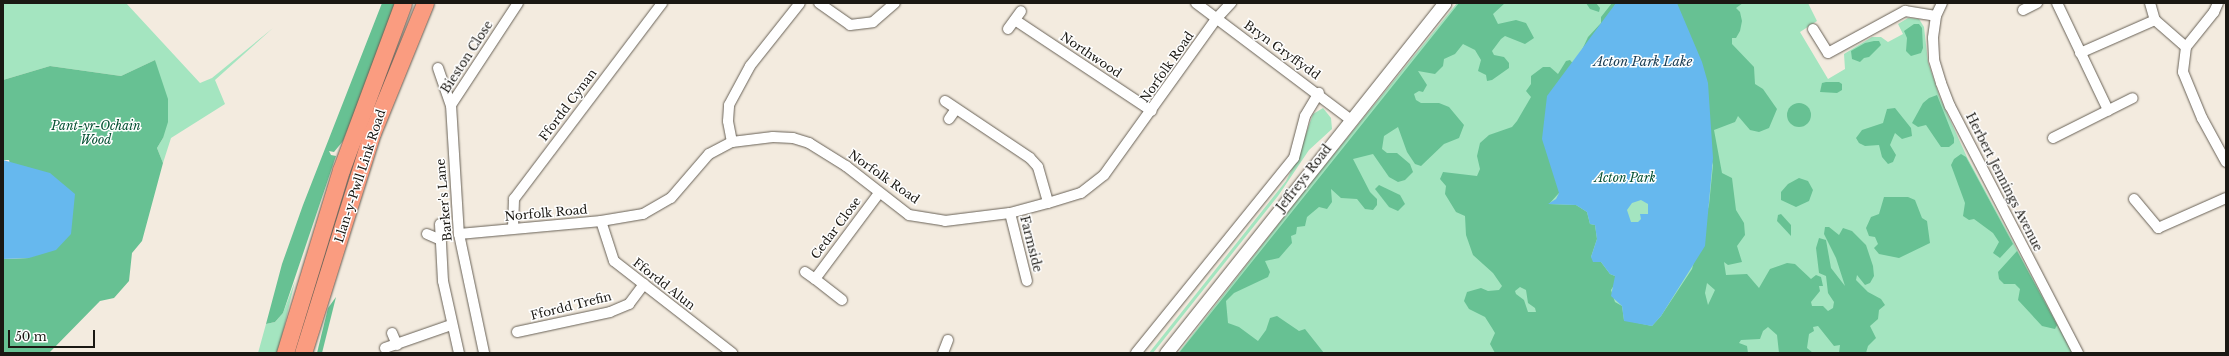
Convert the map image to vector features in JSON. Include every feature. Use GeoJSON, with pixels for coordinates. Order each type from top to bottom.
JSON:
{"type":"FeatureCollection","features":[{"type":"Feature","properties":{"kind":"highway","name":"Llan-y-Pwll Link Road"},"geometry":{"type":"LineString","coordinates":[[285,353],[341,170],[403,3]]}},
{"type":"Feature","properties":{"kind":"highway","name":"Llan-y-Pwll Link Road"},"geometry":{"type":"LineString","coordinates":[[303,353],[372,133],[426,3]]}},
{"type":"Feature","properties":{"kind":"street","name":"Bieston Close"},"geometry":{"type":"LineString","coordinates":[[451,105],[518,3]]}},
{"type":"Feature","properties":{"kind":"street","name":"Ffordd Cynan"},"geometry":{"type":"LineString","coordinates":[[513,228],[514,199],[662,3]]}},
{"type":"Feature","properties":{"kind":"street"},"geometry":{"type":"LineString","coordinates":[[732,142],[728,121],[729,105],[750,66],[800,3]]}},
{"type":"Feature","properties":{"kind":"street"},"geometry":{"type":"LineString","coordinates":[[819,3],[850,25],[873,22],[895,3]]}},
{"type":"Feature","properties":{"kind":"street","name":"Bryn Gryffydd"},"geometry":{"type":"LineString","coordinates":[[1196,3],[1319,93],[1350,119]]}},
{"type":"Feature","properties":{"kind":"street","name":"Norfolk Road"},"geometry":{"type":"LineString","coordinates":[[459,234],[601,221],[642,214],[671,198],[709,154],[732,142],[780,137],[793,138],[809,143],[846,166],[879,193],[910,215],[945,221],[1010,213],[1048,203],[1081,193],[1104,175],[1152,111],[1217,18],[1231,3]]}},
{"type":"Feature","properties":{"kind":"street","name":"Jeffreys Road"},"geometry":{"type":"LineString","coordinates":[[1166,353],[1350,119],[1444,3]]}},
{"type":"Feature","properties":{"kind":"street","name":"Herbert Jennings Avenue"},"geometry":{"type":"LineString","coordinates":[[1942,3],[1936,16],[1933,38],[1934,60],[1950,106],[2078,353]]}},
{"type":"Feature","properties":{"kind":"street"},"geometry":{"type":"LineString","coordinates":[[2023,10],[2037,3]]}},
{"type":"Feature","properties":{"kind":"street"},"geometry":{"type":"LineString","coordinates":[[2057,3],[2108,110]]}},
{"type":"Feature","properties":{"kind":"street"},"geometry":{"type":"LineString","coordinates":[[2150,3],[2155,20],[2186,46]]}},
{"type":"Feature","properties":{"kind":"street"},"geometry":{"type":"LineString","coordinates":[[2218,3],[2214,12],[2186,46],[2183,72],[2202,118],[2226,162]]}},
{"type":"Feature","properties":{"kind":"street"},"geometry":{"type":"LineString","coordinates":[[1008,29],[1021,11]]}},
{"type":"Feature","properties":{"kind":"street"},"geometry":{"type":"LineString","coordinates":[[1813,29],[1828,53],[1905,11],[1936,16]]}},
{"type":"Feature","properties":{"kind":"street","name":"Northwood"},"geometry":{"type":"LineString","coordinates":[[1015,20],[1152,111]]}},
{"type":"Feature","properties":{"kind":"street"},"geometry":{"type":"LineString","coordinates":[[2080,52],[2155,20]]}},
{"type":"Feature","properties":{"kind":"street","name":"Barker's Lane"},"geometry":{"type":"LineString","coordinates":[[438,68],[451,105],[459,234],[484,353]]}},
{"type":"Feature","properties":{"kind":"street","name":"Jeffreys Road"},"geometry":{"type":"LineString","coordinates":[[1136,353],[1294,158],[1305,116],[1319,93]]}},
{"type":"Feature","properties":{"kind":"street"},"geometry":{"type":"LineString","coordinates":[[2053,138],[2133,98]]}},
{"type":"Feature","properties":{"kind":"street"},"geometry":{"type":"LineString","coordinates":[[945,101],[1030,158],[1038,167],[1048,203]]}},
{"type":"Feature","properties":{"kind":"street"},"geometry":{"type":"LineString","coordinates":[[949,119],[956,109]]}},
{"type":"Feature","properties":{"kind":"street","name":"Cedar Close"},"geometry":{"type":"LineString","coordinates":[[815,279],[879,193]]}},
{"type":"Feature","properties":{"kind":"street"},"geometry":{"type":"LineString","coordinates":[[2134,199],[2158,228],[2226,198]]}},
{"type":"Feature","properties":{"kind":"street","name":"Farmside"},"geometry":{"type":"LineString","coordinates":[[1010,213],[1027,281]]}},
{"type":"Feature","properties":{"kind":"street","name":"Ffordd Alun"},"geometry":{"type":"LineString","coordinates":[[601,221],[614,261],[731,353]]}},
{"type":"Feature","properties":{"kind":"street"},"geometry":{"type":"LineString","coordinates":[[440,224],[439,239],[451,325],[459,353]]}},
{"type":"Feature","properties":{"kind":"street"},"geometry":{"type":"LineString","coordinates":[[427,234],[439,239]]}},
{"type":"Feature","properties":{"kind":"street","name":"Cedar Close"},"geometry":{"type":"LineString","coordinates":[[805,272],[842,300]]}},
{"type":"Feature","properties":{"kind":"street","name":"Ffordd Trefin"},"geometry":{"type":"LineString","coordinates":[[517,332],[610,312],[629,304],[644,284]]}},
{"type":"Feature","properties":{"kind":"street"},"geometry":{"type":"LineString","coordinates":[[385,348],[451,325]]}},
{"type":"Feature","properties":{"kind":"street"},"geometry":{"type":"LineString","coordinates":[[392,333],[396,345]]}},
{"type":"Feature","properties":{"kind":"street"},"geometry":{"type":"LineString","coordinates":[[943,353],[948,340]]}},
{"type":"Feature","properties":{"kind":"green space"},"geometry":{"type":"Polygon","coordinates":[[[3,3],[126,3],[200,83],[212,78],[273,28],[215,80],[225,104],[171,138],[163,163],[157,148],[163,138],[155,60],[121,76],[50,66],[3,80],[3,3]]]}},
{"type":"Feature","properties":{"kind":"green space"},"geometry":{"type":"Polygon","coordinates":[[[382,3],[398,3],[343,141],[334,152],[329,151],[331,155],[336,156],[283,313],[275,322],[266,324],[282,264],[303,205],[382,3]]]}},
{"type":"Feature","properties":{"kind":"green space","name":"Acton Park"},"geometry":{"type":"Polygon","coordinates":[[[1457,3],[1808,3],[1817,21],[1800,32],[1828,79],[1845,69],[1844,54],[1872,37],[1881,37],[1888,42],[1903,34],[1898,24],[1908,18],[1919,19],[1924,27],[1928,62],[1940,98],[1967,157],[2073,353],[1178,353],[1309,185],[1457,3]]]}},
{"type":"Feature","properties":{"kind":"green space"},"geometry":{"type":"Polygon","coordinates":[[[1459,3],[1505,3],[1493,14],[1498,24],[1516,20],[1526,23],[1534,38],[1525,44],[1505,36],[1501,39],[1492,51],[1494,55],[1504,57],[1509,63],[1509,68],[1492,80],[1487,81],[1486,75],[1478,71],[1481,60],[1475,50],[1463,44],[1455,54],[1444,59],[1443,66],[1435,74],[1418,71],[1427,85],[1423,92],[1419,91],[1414,94],[1416,100],[1421,103],[1439,103],[1449,107],[1464,125],[1459,138],[1444,144],[1421,166],[1415,164],[1407,152],[1398,127],[1384,136],[1382,149],[1387,153],[1397,153],[1410,164],[1413,172],[1405,180],[1398,182],[1389,177],[1373,154],[1353,159],[1370,192],[1377,199],[1377,205],[1373,210],[1365,209],[1357,199],[1341,198],[1331,189],[1332,202],[1327,209],[1319,207],[1307,217],[1305,226],[1297,227],[1296,234],[1291,236],[1292,243],[1279,258],[1265,261],[1270,272],[1268,277],[1234,293],[1226,301],[1228,323],[1239,327],[1258,341],[1266,330],[1270,318],[1277,316],[1299,331],[1305,329],[1324,353],[1179,353],[1459,3]]]}},
{"type":"Feature","properties":{"kind":"green space"},"geometry":{"type":"Polygon","coordinates":[[[1586,3],[1596,3],[1600,8],[1599,12],[1590,9],[1586,3]]]}},
{"type":"Feature","properties":{"kind":"green space"},"geometry":{"type":"Polygon","coordinates":[[[1612,3],[1616,3],[1612,11],[1614,17],[1581,52],[1588,37],[1601,23],[1601,17],[1612,3]]]}},
{"type":"Feature","properties":{"kind":"green space"},"geometry":{"type":"Polygon","coordinates":[[[1662,3],[1743,3],[1736,8],[1740,12],[1742,21],[1740,31],[1736,38],[1732,38],[1732,44],[1754,67],[1755,84],[1763,89],[1777,109],[1769,128],[1759,132],[1750,130],[1738,116],[1735,122],[1714,130],[1722,173],[1732,178],[1736,210],[1744,223],[1745,235],[1737,246],[1742,262],[1728,265],[1724,262],[1726,275],[1747,274],[1759,288],[1770,269],[1787,263],[1795,264],[1811,279],[1816,275],[1821,277],[1823,286],[1819,286],[1820,291],[1811,302],[1812,306],[1823,306],[1828,311],[1833,308],[1834,302],[1828,293],[1826,276],[1819,273],[1816,248],[1819,238],[1826,240],[1831,268],[1845,286],[1836,258],[1824,234],[1825,227],[1829,227],[1839,235],[1843,228],[1852,231],[1866,245],[1873,266],[1874,276],[1870,283],[1865,285],[1857,275],[1856,280],[1868,292],[1881,299],[1885,305],[1879,310],[1878,319],[1870,326],[1876,338],[1868,346],[1866,353],[1839,353],[1840,345],[1834,346],[1818,326],[1813,327],[1814,331],[1809,334],[1807,348],[1813,353],[1779,353],[1777,335],[1768,327],[1763,331],[1760,339],[1741,340],[1739,343],[1747,346],[1748,353],[1495,353],[1490,344],[1495,333],[1485,317],[1469,309],[1464,301],[1467,292],[1481,288],[1488,291],[1499,290],[1502,286],[1493,273],[1473,255],[1466,235],[1465,216],[1456,212],[1445,194],[1446,186],[1440,179],[1443,172],[1477,176],[1480,169],[1477,156],[1480,143],[1489,135],[1512,127],[1517,121],[1531,97],[1526,91],[1531,84],[1531,76],[1543,67],[1550,67],[1558,74],[1566,61],[1570,60],[1575,66],[1560,169],[1559,193],[1549,204],[1576,205],[1587,212],[1590,224],[1595,225],[1597,239],[1591,257],[1601,262],[1610,274],[1615,276],[1616,282],[1611,290],[1615,302],[1622,306],[1624,320],[1652,326],[1661,316],[1692,269],[1709,205],[1713,165],[1662,3]],[[1707,283],[1705,293],[1708,305],[1715,290],[1707,283]],[[1520,287],[1515,291],[1516,294],[1524,300],[1528,312],[1536,312],[1535,308],[1528,303],[1526,290],[1520,287]]]}},
{"type":"Feature","properties":{"kind":"green space"},"geometry":{"type":"Polygon","coordinates":[[[1914,24],[1919,24],[1922,28],[1923,48],[1921,53],[1911,56],[1906,51],[1907,38],[1904,31],[1914,24]]]}},
{"type":"Feature","properties":{"kind":"green space"},"geometry":{"type":"Polygon","coordinates":[[[1879,41],[1881,45],[1869,57],[1864,58],[1860,62],[1852,59],[1851,51],[1865,43],[1879,41]]]}},
{"type":"Feature","properties":{"kind":"green space","name":"Pant-yr-Ochain Wood"},"geometry":{"type":"Polygon","coordinates":[[[155,60],[168,99],[168,122],[163,138],[157,148],[163,163],[142,241],[132,253],[129,281],[114,298],[100,301],[49,353],[3,353],[3,259],[29,258],[9,160],[3,160],[3,80],[50,66],[121,76],[155,60]]]}},
{"type":"Feature","properties":{"kind":"green space"},"geometry":{"type":"Polygon","coordinates":[[[1839,82],[1842,84],[1842,90],[1837,93],[1820,92],[1822,83],[1839,82]]]}},
{"type":"Feature","properties":{"kind":"green space"},"geometry":{"type":"Polygon","coordinates":[[[1937,95],[1954,138],[1954,143],[1949,147],[1941,147],[1926,125],[1918,127],[1912,123],[1923,103],[1929,98],[1937,95]]]}},
{"type":"Feature","properties":{"kind":"green space"},"geometry":{"type":"Polygon","coordinates":[[[1799,103],[1807,107],[1811,115],[1807,123],[1799,127],[1791,123],[1787,115],[1791,107],[1799,103]]]}},
{"type":"Feature","properties":{"kind":"green space"},"geometry":{"type":"Polygon","coordinates":[[[1323,108],[1331,118],[1332,129],[1309,150],[1278,196],[1153,353],[1149,353],[1286,181],[1297,159],[1313,114],[1323,108]]]}},
{"type":"Feature","properties":{"kind":"green space"},"geometry":{"type":"Polygon","coordinates":[[[1895,108],[1911,128],[1912,136],[1902,139],[1895,133],[1890,145],[1896,155],[1893,162],[1888,164],[1882,157],[1879,145],[1865,146],[1859,143],[1856,138],[1862,130],[1883,123],[1887,109],[1895,108]]]}},
{"type":"Feature","properties":{"kind":"green space"},"geometry":{"type":"Polygon","coordinates":[[[1961,154],[1966,157],[2013,244],[2000,258],[1993,253],[1999,242],[1993,233],[1974,219],[1969,220],[1963,216],[1965,203],[1951,165],[1954,159],[1961,154]]]}},
{"type":"Feature","properties":{"kind":"green space"},"geometry":{"type":"Polygon","coordinates":[[[1799,178],[1808,181],[1813,190],[1809,201],[1796,207],[1781,200],[1781,192],[1788,184],[1799,178]]]}},
{"type":"Feature","properties":{"kind":"green space"},"geometry":{"type":"Polygon","coordinates":[[[1379,185],[1400,195],[1405,204],[1398,211],[1389,207],[1375,189],[1379,185]]]}},
{"type":"Feature","properties":{"kind":"green space"},"geometry":{"type":"Polygon","coordinates":[[[1884,197],[1908,197],[1915,200],[1922,218],[1927,221],[1930,243],[1899,258],[1879,254],[1874,248],[1878,244],[1875,237],[1869,236],[1866,228],[1871,217],[1879,214],[1884,197]]]}},
{"type":"Feature","properties":{"kind":"green space"},"geometry":{"type":"Polygon","coordinates":[[[1781,214],[1791,225],[1791,236],[1777,221],[1778,215],[1781,214]]]}},
{"type":"Feature","properties":{"kind":"green space"},"geometry":{"type":"Polygon","coordinates":[[[2017,251],[2057,325],[2055,329],[2042,326],[2018,300],[2020,289],[2015,284],[2004,284],[1999,279],[1998,272],[2017,251]]]}},
{"type":"Feature","properties":{"kind":"green space"},"geometry":{"type":"Polygon","coordinates":[[[295,281],[278,353],[258,353],[266,324],[275,322],[283,313],[295,281]]]}},
{"type":"Feature","properties":{"kind":"green space"},"geometry":{"type":"Polygon","coordinates":[[[336,297],[322,353],[317,353],[328,308],[336,297]]]}},
{"type":"Feature","properties":{"kind":"water","name":"Acton Park Lake"},"geometry":{"type":"Polygon","coordinates":[[[1616,3],[1677,3],[1702,62],[1708,83],[1713,158],[1705,246],[1661,316],[1652,326],[1624,321],[1622,306],[1611,296],[1615,276],[1610,274],[1601,262],[1593,262],[1591,257],[1597,239],[1595,225],[1590,224],[1587,212],[1576,205],[1548,204],[1556,199],[1559,193],[1542,139],[1547,96],[1616,3]],[[1641,200],[1632,203],[1627,210],[1631,222],[1638,222],[1641,219],[1640,214],[1648,214],[1648,204],[1641,200]]]}},
{"type":"Feature","properties":{"kind":"water"},"geometry":{"type":"Polygon","coordinates":[[[3,160],[50,173],[75,194],[71,234],[56,250],[29,258],[3,259],[3,160]]]}}]}
